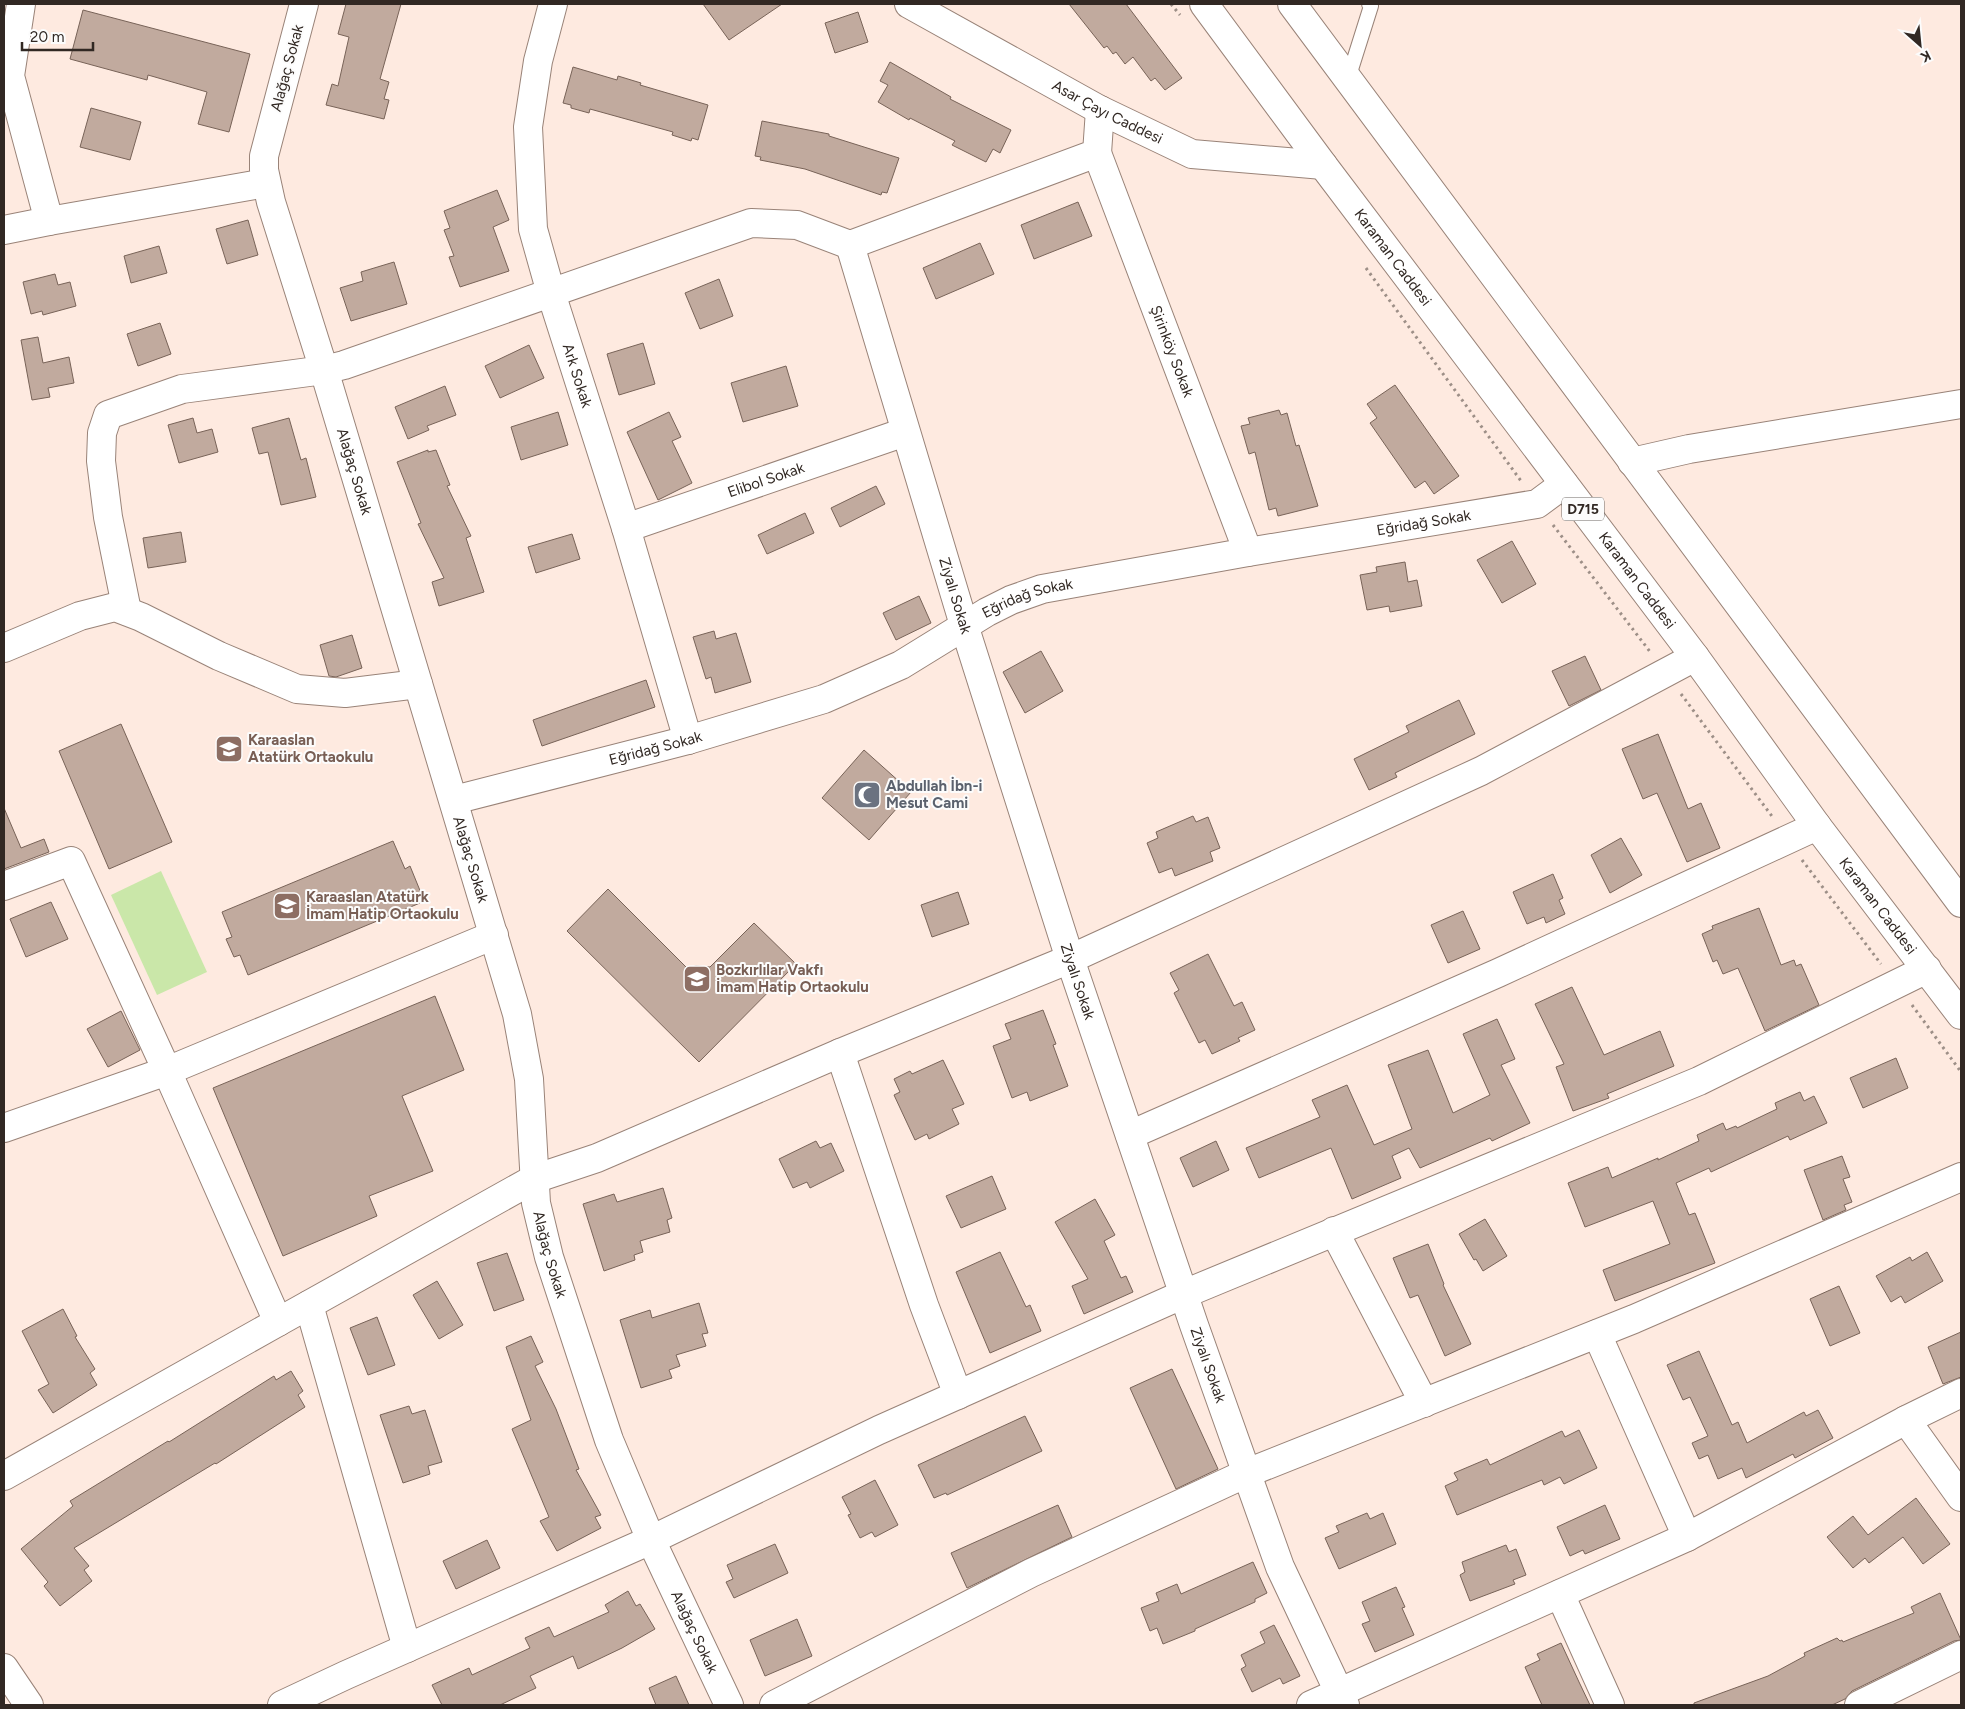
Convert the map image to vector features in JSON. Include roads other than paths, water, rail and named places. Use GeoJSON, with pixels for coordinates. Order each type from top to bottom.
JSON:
{"type":"FeatureCollection","features":[{"type":"Feature","properties":{"kind":"main road"},"geometry":{"type":"LineString","coordinates":[[21,4],[10,76],[49,221]]}},
{"type":"Feature","properties":{"kind":"main road","name":"Alağaç Sokak"},"geometry":{"type":"LineString","coordinates":[[304,4],[267,140],[264,156],[266,183],[454,800],[516,1014],[524,1047],[531,1108],[534,1179],[538,1212],[549,1257],[609,1440],[651,1540],[729,1705]]}},
{"type":"Feature","properties":{"kind":"main road","name":"Ark Sokak"},"geometry":{"type":"LineString","coordinates":[[553,4],[538,61],[528,127],[533,229],[626,528],[688,740]]}},
{"type":"Feature","properties":{"kind":"main road","name":"Asar Çayı Caddesi"},"geometry":{"type":"LineString","coordinates":[[909,4],[1100,110],[1192,154],[1324,165]]}},
{"type":"Feature","properties":{"kind":"main road","name":"Karaman Caddesi"},"geometry":{"type":"LineString","coordinates":[[1204,4],[1695,657],[1817,826],[1961,1015]]}},
{"type":"Feature","properties":{"kind":"main road"},"geometry":{"type":"LineString","coordinates":[[1292,4],[1961,904]]}},
{"type":"Feature","properties":{"kind":"main road"},"geometry":{"type":"LineString","coordinates":[[127,612],[108,517],[102,461],[102,433],[108,415],[182,389],[324,370],[751,223],[798,225],[850,245],[1096,153],[1100,110]]}},
{"type":"Feature","properties":{"kind":"main road","name":"Şirinköy Sokak"},"geometry":{"type":"LineString","coordinates":[[1096,153],[1248,552]]}},
{"type":"Feature","properties":{"kind":"main road"},"geometry":{"type":"LineString","coordinates":[[4,230],[266,183]]}},
{"type":"Feature","properties":{"kind":"main road","name":"Ziyalı Sokak"},"geometry":{"type":"LineString","coordinates":[[850,245],[964,626],[1070,959],[1184,1294],[1280,1567],[1342,1699]]}},
{"type":"Feature","properties":{"kind":"main road"},"geometry":{"type":"LineString","coordinates":[[1632,462],[1689,449],[1961,404]]}},
{"type":"Feature","properties":{"kind":"main road","name":"Elibol Sokak"},"geometry":{"type":"LineString","coordinates":[[626,528],[905,432]]}},
{"type":"Feature","properties":{"kind":"main road","name":"Eğridağ Sokak"},"geometry":{"type":"LineString","coordinates":[[454,800],[688,740],[824,700],[901,665],[964,626],[1011,600],[1042,588],[1537,504],[1564,484]]}},
{"type":"Feature","properties":{"kind":"main road"},"geometry":{"type":"LineString","coordinates":[[4,648],[80,616],[115,606],[219,656],[296,689],[345,693],[418,684]]}},
{"type":"Feature","properties":{"kind":"main road"},"geometry":{"type":"LineString","coordinates":[[4,1476],[534,1179],[597,1158],[840,1053],[1070,959],[1481,772],[1695,657]]}},
{"type":"Feature","properties":{"kind":"main road"},"geometry":{"type":"LineString","coordinates":[[1130,1135],[1490,976],[1817,826]]}},
{"type":"Feature","properties":{"kind":"main road"},"geometry":{"type":"LineString","coordinates":[[4,886],[71,861],[167,1071],[278,1322]]}},
{"type":"Feature","properties":{"kind":"main road"},"geometry":{"type":"LineString","coordinates":[[4,1128],[167,1071],[494,935]]}},
{"type":"Feature","properties":{"kind":"main road"},"geometry":{"type":"LineString","coordinates":[[282,1705],[651,1540],[879,1430],[1184,1294],[1700,1081],[1927,969]]}},
{"type":"Feature","properties":{"kind":"main road"},"geometry":{"type":"LineString","coordinates":[[840,1053],[924,1305],[958,1395]]}},
{"type":"Feature","properties":{"kind":"main road"},"geometry":{"type":"LineString","coordinates":[[774,1705],[1031,1573],[1247,1473],[1597,1334],[1961,1177]]}},
{"type":"Feature","properties":{"kind":"main road"},"geometry":{"type":"LineString","coordinates":[[1334,1231],[1424,1403]]}},
{"type":"Feature","properties":{"kind":"main road"},"geometry":{"type":"LineString","coordinates":[[309,1305],[407,1648]]}},
{"type":"Feature","properties":{"kind":"main road"},"geometry":{"type":"LineString","coordinates":[[1597,1334],[1686,1537]]}},
{"type":"Feature","properties":{"kind":"main road"},"geometry":{"type":"LineString","coordinates":[[1311,1705],[1342,1699],[1560,1594],[1686,1537],[1906,1420],[1961,1394]]}},
{"type":"Feature","properties":{"kind":"main road"},"geometry":{"type":"LineString","coordinates":[[1906,1420],[1961,1497]]}},
{"type":"Feature","properties":{"kind":"main road"},"geometry":{"type":"LineString","coordinates":[[1560,1594],[1610,1705]]}},
{"type":"Feature","properties":{"kind":"main road"},"geometry":{"type":"LineString","coordinates":[[1858,1705],[1961,1655]]}},
{"type":"Feature","properties":{"kind":"main road"},"geometry":{"type":"LineString","coordinates":[[4,1668],[29,1705]]}},
{"type":"Feature","properties":{"kind":"lane"},"geometry":{"type":"LineString","coordinates":[[1348,80],[1371,6],[1369,4]]}},
{"type":"Feature","properties":{"kind":"place","name":"Karaaslan Atatürk Ortaokulu"},"geometry":{"type":"Point","coordinates":[229,749]}},
{"type":"Feature","properties":{"kind":"place","name":"Abdullah İbn-i Mesut Cami"},"geometry":{"type":"Point","coordinates":[867,795]}},
{"type":"Feature","properties":{"kind":"place","name":"Karaaslan Atatürk İmam Hatip Ortaokulu"},"geometry":{"type":"Point","coordinates":[287,906]}},
{"type":"Feature","properties":{"kind":"place","name":"Bozkırlılar Vakfı İmam Hatip Ortaokulu"},"geometry":{"type":"Point","coordinates":[697,979]}}]}
